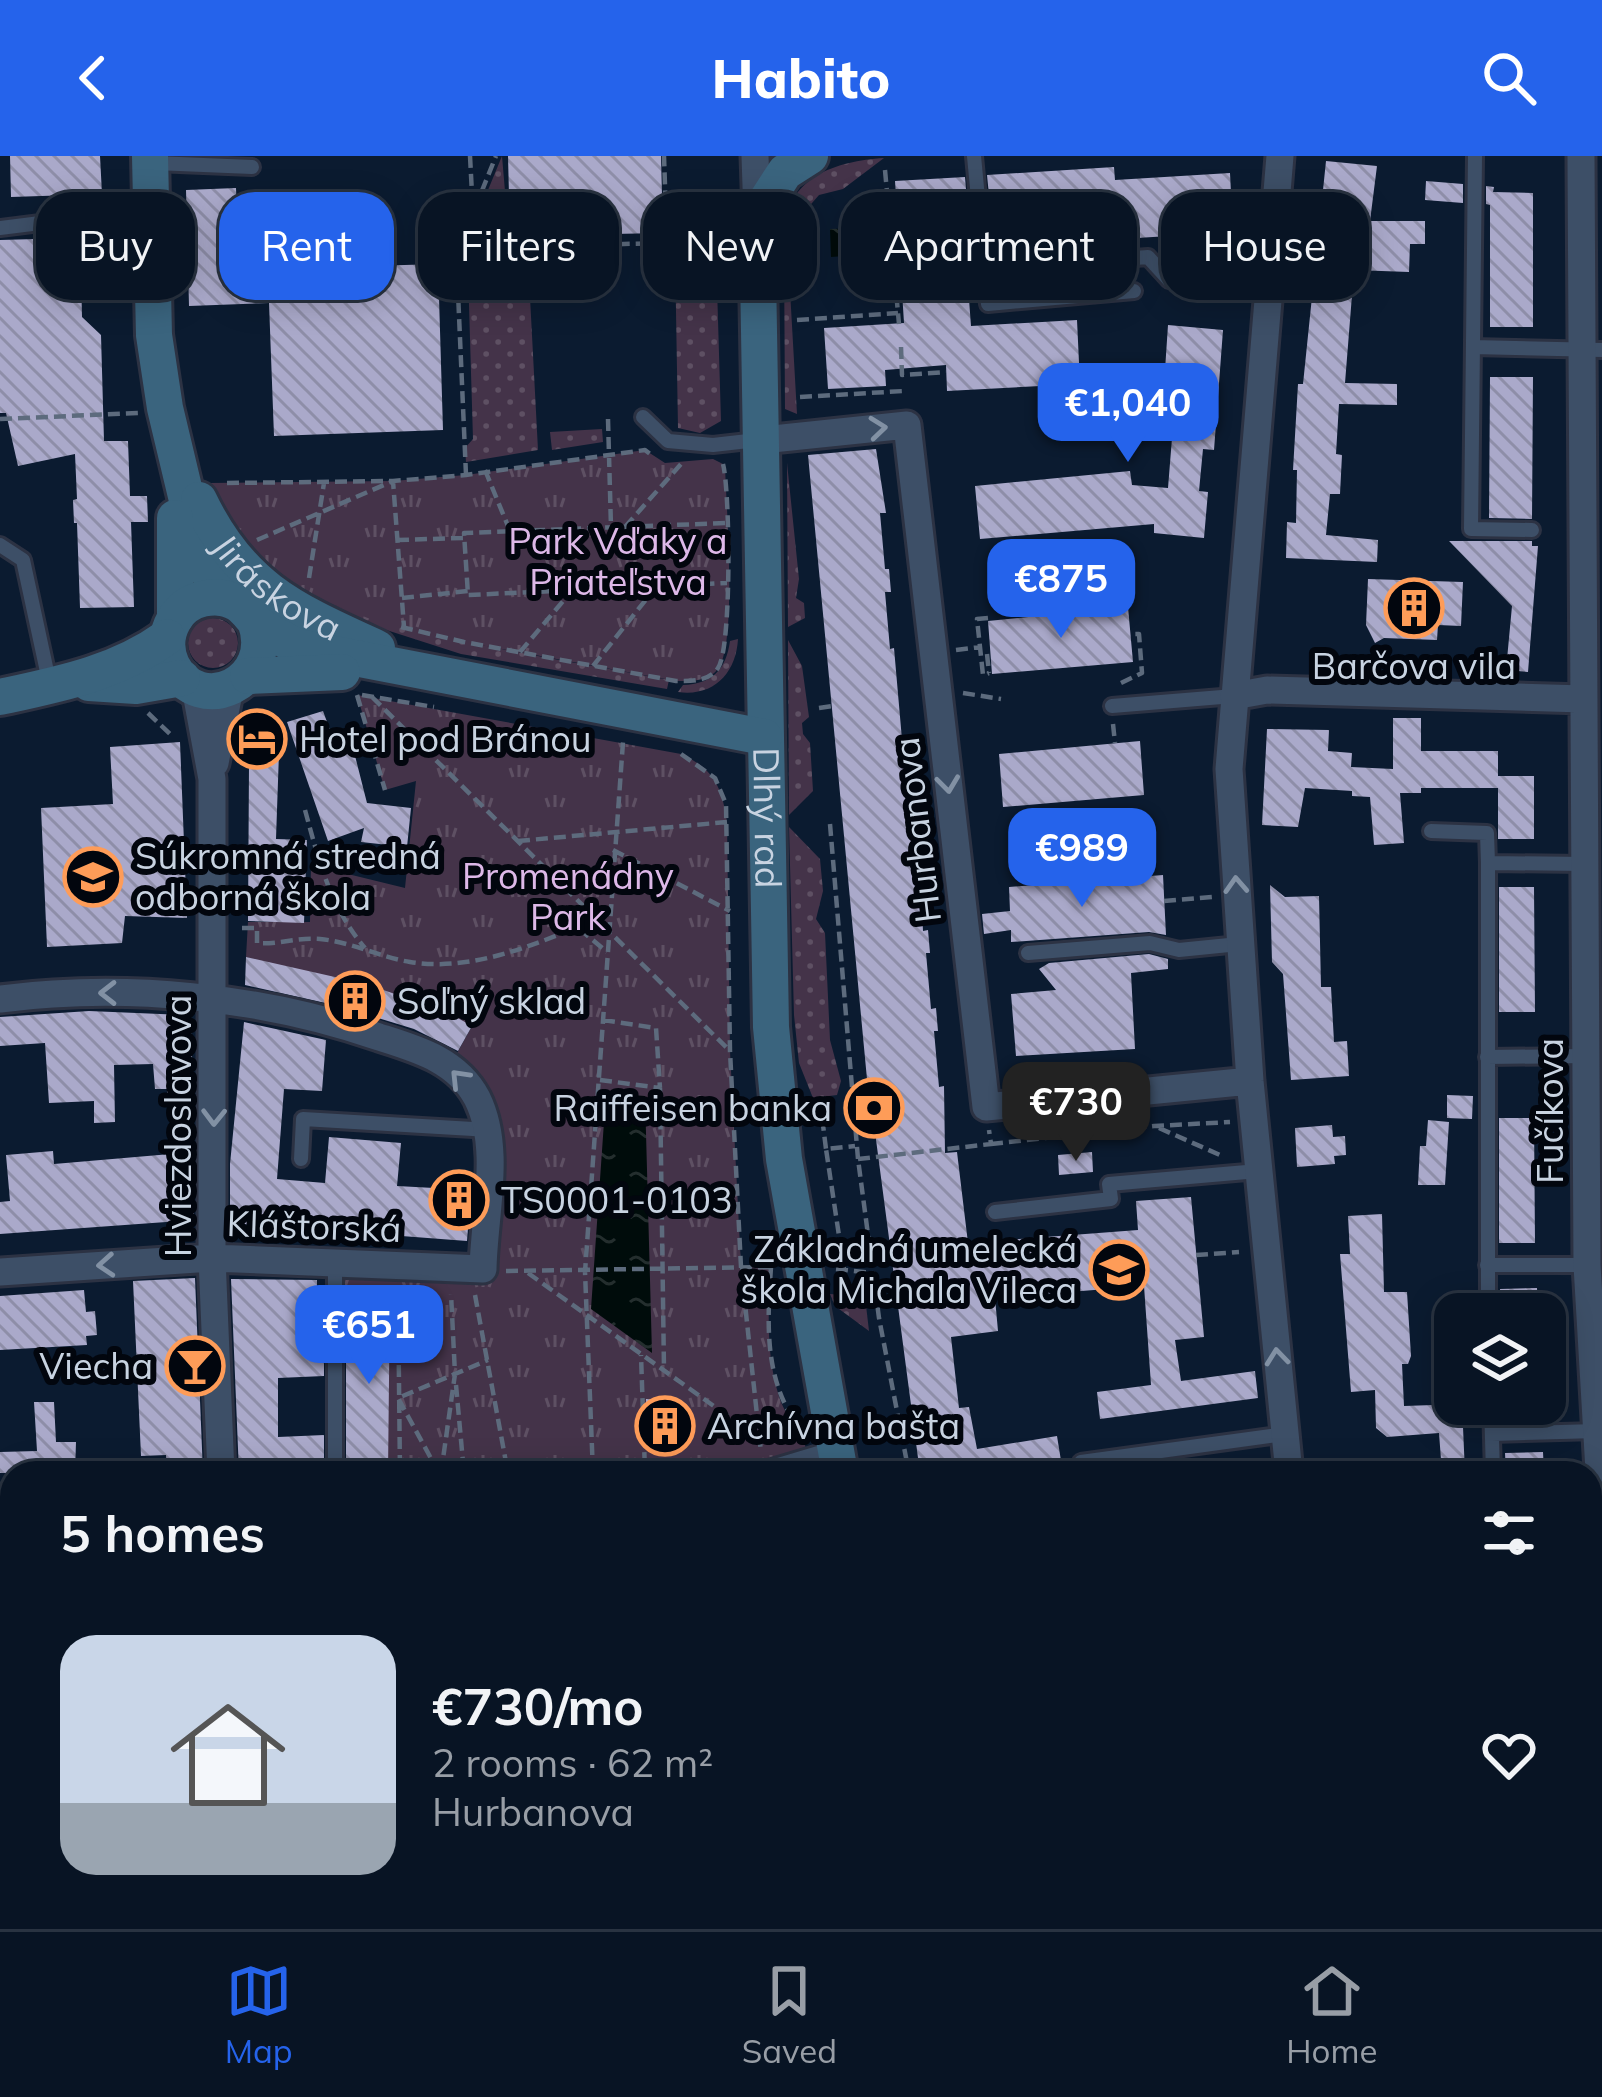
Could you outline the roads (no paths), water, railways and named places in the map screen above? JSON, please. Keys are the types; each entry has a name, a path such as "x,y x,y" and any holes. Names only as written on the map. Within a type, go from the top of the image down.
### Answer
{"street":[{"name":"Dlhý rad","path":"755,156 756,192"},
{"path":"772,192 785,172 810,156"},
{"path":"1277,192 1280,156"},
{"path":"150,159 154,335 174,448 201,559 222,598"},
{"name":"Fučíkova","path":"1588,165 1594,623 1584,699 1599,1461"},
{"name":"Dlhý rad","path":"759,300 767,936 775,1078 828,1458"},
{"path":"1268,300 1229,769 1253,1121 1288,1461"},
{"name":"Hurbanova","path":"762,440 907,425 986,1107 1250,1082"},
{"path":"171,627 196,601 222,598 241,606 255,621 260,650 214,682 168,652 174,448"},
{"name":"Jiráskova","path":"174,448 228,551 268,592 302,613 430,672"},
{"name":"Jiráskova","path":"255,621 298,647 764,737"},
{"name":"Jiráskova","path":"0,698 129,662 171,627"},
{"name":"Jiráskova","path":"62,684 136,686 430,672"},
{"name":"Hviezdoslavova","path":"214,682 212,1258 220,1461"},
{"path":"1234,696 1267,690 1584,699"},
{"path":"0,999 124,993 215,1000 337,1022 428,1053 470,1085 490,1130"},
{"name":"Kláštorská","path":"0,1272 212,1258 335,1262 477,1276 490,1130"}],"lane":[{"path":"974,156 977,192"},
{"path":"1475,156 1471,529 1532,530"},
{"path":"150,159 251,167"},
{"path":"0,228 36,224"},
{"path":"1137,258 1148,257 1161,271"},
{"path":"988,300 988,304 1033,300"},
{"path":"1473,347 1592,351"},
{"path":"643,417 668,441 713,445 762,440"},
{"path":"0,545 22,560 62,684"},
{"path":"1112,712 1234,696"},
{"path":"1431,831 1487,833 1488,1293"},
{"path":"1488,863 1591,881"},
{"path":"1028,953 1150,943 1179,950 1239,944"},
{"path":"1487,1057 1591,1065"},
{"path":"301,1160 303,1119 490,1130"},
{"path":"995,1212 1111,1199 1109,1184 1258,1171"},
{"path":"335,1262 335,1461"},
{"path":"1487,1264 1594,1266"},
{"path":"1492,1425 1493,1461"},
{"path":"1492,1434 1597,1431"},
{"path":"1088,1461 1285,1433"}],"water":[{"path":"830,229 841,229 841,256 831,257"},
{"path":"606,1093 645,1096 652,1353 591,1309"}],"place":[{"name":"Barčova vila","path":"1414,608"},
{"name":"Hotel pod Bránou","path":"257,739"},
{"name":"Súkromná stredná odborná škola","path":"93,877"},
{"name":"Soľný sklad","path":"355,1001"},
{"name":"Raiffeisen banka","path":"874,1108"},
{"name":"TS0001-0103","path":"459,1200"},
{"name":"Základná umelecká škola Michala Vileca","path":"1119,1270"},
{"name":"Viecha","path":"195,1366"},
{"name":"Archívna bašta","path":"665,1426"}],"park label":[{"name":"Park Vďaky a Priateľstva","path":"618,562"},
{"name":"Promenádny Park","path":"568,896"}]}
